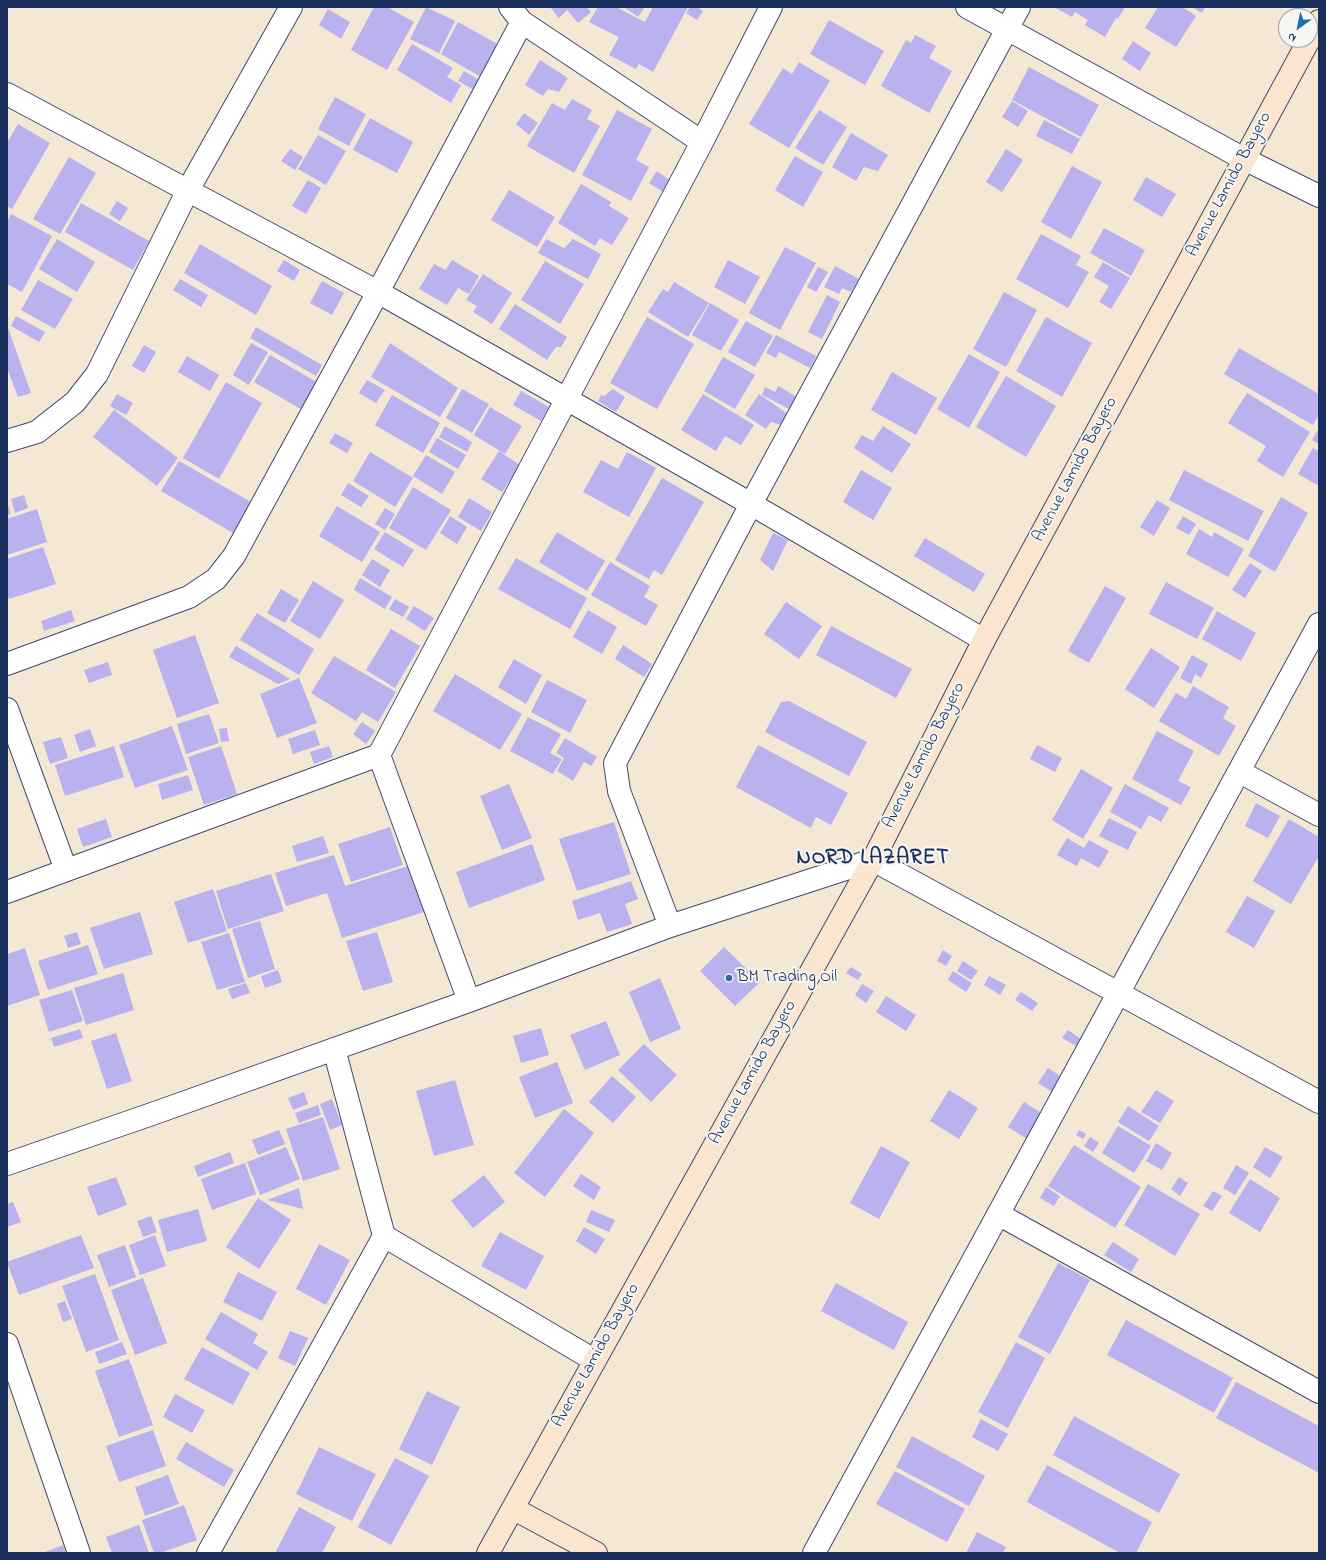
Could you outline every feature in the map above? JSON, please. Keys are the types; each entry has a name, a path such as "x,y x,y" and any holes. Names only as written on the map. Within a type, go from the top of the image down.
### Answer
{"street":[{"path":"7,441 37,432 75,402 97,374 188,190 291,7"},
{"path":"7,892 379,755 702,142 771,7"},
{"path":"967,7 1244,159 1319,196"},
{"path":"670,926 619,791 615,763 751,504 1019,7"},
{"path":"7,664 189,597 216,579 234,556 378,292 516,14 702,142"},
{"name":"Avenue Lamido Bayero","path":"488,1553 514,1509 594,1360 873,860 984,640 1304,48"},
{"path":"7,94 378,292 751,504 984,640"},
{"path":"814,1553 1118,993 1240,772 1319,624"},
{"path":"7,709 66,870"},
{"path":"379,755 470,1001"},
{"path":"1240,772 1319,815"},
{"path":"7,1164 470,1001 670,926 873,860 1319,1102"},
{"path":"208,1553 384,1236 334,1049"},
{"path":"998,1214 1319,1392"},
{"path":"384,1236 594,1360"},
{"path":"7,1344 79,1553"},
{"path":"514,1509 596,1553"}],"building":[{"path":"374,7 387,7 414,22 387,70 351,50"},
{"path":"426,7 455,21 439,53 410,39"},
{"path":"550,7 587,7 591,12 578,23 567,10 559,18"},
{"path":"598,7 616,7 645,22 653,7 688,7 653,72 639,64 636,69 609,55 619,37 589,22"},
{"path":"624,7 645,7 638,17"},
{"path":"690,7 697,7 703,11 697,20 686,13"},
{"path":"1054,7 1125,7 1118,19 1116,18 1105,37 1085,25 1088,20 1075,12 1072,17"},
{"path":"1158,7 1182,7 1196,16 1176,47 1145,28"},
{"path":"1192,7 1205,7 1202,13"},
{"path":"328,9 350,22 341,39 319,25"},
{"path":"829,20 884,51 865,85 810,54"},
{"path":"458,22 501,46 483,78 441,54"},
{"path":"915,35 936,46 929,58 952,71 929,113 881,86 906,40 911,43"},
{"path":"1133,41 1151,53 1140,71 1122,59"},
{"path":"412,44 453,68 447,77 461,85 451,103 397,70"},
{"path":"540,60 568,78 559,92 548,89 543,96 525,85"},
{"path":"799,62 830,81 789,148 749,124 783,68 792,74"},
{"path":"1029,67 1099,105 1081,137 1012,100"},
{"path":"464,71 481,81 476,91 458,81"},
{"path":"335,97 366,114 349,146 318,129"},
{"path":"572,99 592,110 587,119 600,126 574,173 527,146 552,103 565,110"},
{"path":"1012,101 1028,111 1018,127 1002,117"},
{"path":"617,110 652,129 636,160 649,167 631,201 582,175"},
{"path":"819,110 847,127 823,165 795,148"},
{"path":"524,113 538,123 529,135 516,124"},
{"path":"370,118 413,142 397,173 353,150"},
{"path":"1044,120 1080,139 1072,154 1036,136"},
{"path":"18,124 50,143 12,209 7,206 7,143"},
{"path":"851,133 888,155 878,171 864,167 856,181 832,167"},
{"path":"318,135 346,151 326,185 298,169"},
{"path":"290,149 303,157 295,170 281,161"},
{"path":"1006,149 1023,160 1002,192 986,182"},
{"path":"795,156 823,172 803,207 775,190"},
{"path":"69,157 96,173 60,234 33,219"},
{"path":"1072,166 1102,182 1071,239 1041,222"},
{"path":"657,171 671,181 666,194 649,183"},
{"path":"1146,177 1176,194 1162,217 1133,200"},
{"path":"308,180 321,188 306,214 292,206"},
{"path":"581,184 611,202 609,206 629,218 612,245 600,238 595,246 558,223"},
{"path":"509,190 555,217 537,247 491,220"},
{"path":"117,201 128,208 120,221 109,214"},
{"path":"81,203 149,241 133,270 65,232"},
{"path":"11,214 52,236 22,292 7,284 7,222"},
{"path":"1104,228 1145,250 1131,276 1090,253"},
{"path":"1041,234 1081,256 1076,265 1089,272 1068,308 1016,279"},
{"path":"57,239 95,262 77,292 39,269"},
{"path":"546,239 564,248 573,239 601,254 588,279 538,253"},
{"path":"200,244 272,286 256,315 184,273"},
{"path":"785,247 816,263 780,330 749,313"},
{"path":"284,260 300,270 294,281 277,271"},
{"path":"452,260 479,276 469,294 458,288 447,305 419,289 434,264 446,270"},
{"path":"728,260 760,277 745,304 714,287"},
{"path":"545,261 584,284 560,324 521,300"},
{"path":"1103,262 1130,278 1111,309 1099,302 1109,286 1094,277"},
{"path":"835,266 859,279 851,292 842,288 839,294 824,287"},
{"path":"818,267 828,272 816,292 807,287"},
{"path":"483,274 512,293 492,324 473,312 477,306 466,300"},
{"path":"180,279 208,295 201,307 173,290"},
{"path":"38,280 73,299 55,329 21,310"},
{"path":"322,281 344,293 332,315 310,303"},
{"path":"674,282 709,303 688,337 648,312 663,289 668,292"},
{"path":"1004,292 1037,310 1006,367 973,349"},
{"path":"827,295 840,302 822,339 808,332"},
{"path":"710,303 739,320 721,351 692,335"},
{"path":"515,304 567,337 561,347 556,347 547,360 499,329"},
{"path":"16,316 45,332 39,342 11,326"},
{"path":"647,317 694,344 657,409 610,383"},
{"path":"1046,317 1092,343 1062,397 1016,371"},
{"path":"746,321 773,336 755,367 728,352"},
{"path":"7,325 31,393 18,397 7,368"},
{"path":"256,327 322,365 316,376 250,338"},
{"path":"776,335 816,356 810,368 779,352 776,358 766,353"},
{"path":"251,343 268,352 249,385 233,375"},
{"path":"390,343 458,388 440,417 371,377"},
{"path":"144,345 156,352 144,373 132,366"},
{"path":"1239,348 1319,394 1319,414 1313,425 1224,374"},
{"path":"969,354 1000,372 969,428 937,409"},
{"path":"270,355 320,384 304,411 254,382"},
{"path":"187,356 219,375 210,391 178,372"},
{"path":"723,357 755,375 735,409 704,391"},
{"path":"892,372 937,398 916,435 871,410"},
{"path":"1006,376 1056,406 1026,457 976,427"},
{"path":"367,380 385,390 376,403 359,393"},
{"path":"226,382 262,403 219,479 183,458"},
{"path":"778,386 797,397 791,410 762,395 765,387 775,392"},
{"path":"462,389 489,404 472,433 446,418"},
{"path":"613,389 625,397 616,412 598,401 601,395 604,396"},
{"path":"521,391 549,407 541,421 513,405"},
{"path":"1247,393 1310,432 1283,477 1257,461 1266,446 1228,423"},
{"path":"117,394 133,403 126,415 110,406"},
{"path":"703,394 754,425 741,445 725,436 716,451 681,430"},
{"path":"759,394 788,414 781,425 771,422 766,429 745,415"},
{"path":"392,395 440,423 423,453 375,425"},
{"path":"490,407 522,426 505,454 474,435"},
{"path":"114,410 178,458 157,486 93,437"},
{"path":"445,426 472,442 467,452 439,437"},
{"path":"883,426 911,444 892,473 854,448 862,435 873,441"},
{"path":"1319,428 1319,444 1312,440"},
{"path":"335,433 353,443 347,453 329,443"},
{"path":"437,438 466,455 458,469 429,452"},
{"path":"1313,448 1319,451 1319,486 1298,474"},
{"path":"499,451 520,465 502,492 481,479"},
{"path":"370,452 413,478 395,507 353,481"},
{"path":"627,452 656,468 629,517 583,492 601,460 618,469"},
{"path":"426,455 455,472 442,494 413,476"},
{"path":"179,461 251,502 233,533 161,491"},
{"path":"861,470 892,488 873,520 843,502"},
{"path":"1184,470 1264,511 1248,541 1169,500"},
{"path":"662,478 704,502 662,575 654,570 649,579 615,560"},
{"path":"348,483 369,496 361,507 341,495"},
{"path":"413,487 451,510 426,550 389,528"},
{"path":"24,495 28,508 15,513 11,499"},
{"path":"1281,497 1308,513 1275,572 1248,556"},
{"path":"469,498 492,512 481,531 458,517"},
{"path":"1157,500 1170,508 1154,536 1140,527"},
{"path":"7,503 11,514 7,515"},
{"path":"337,506 380,532 362,562 319,536"},
{"path":"385,508 395,514 385,530 375,524"},
{"path":"37,509 47,542 7,555 7,519"},
{"path":"450,516 467,527 457,544 440,533"},
{"path":"1183,516 1196,524 1189,535 1176,528"},
{"path":"1199,529 1212,537 1214,532 1244,549 1228,577 1186,554"},
{"path":"385,532 414,550 403,567 374,549"},
{"path":"557,532 605,561 587,591 539,562"},
{"path":"773,533 788,540 773,571 760,560"},
{"path":"925,538 985,574 974,592 914,556"},
{"path":"43,547 56,584 9,599 7,594 7,559"},
{"path":"516,558 587,598 570,629 498,589"},
{"path":"372,559 390,570 380,587 362,575"},
{"path":"610,562 650,586 644,597 658,605 646,626 591,595"},
{"path":"1250,563 1262,571 1245,598 1232,590"},
{"path":"360,578 392,597 385,609 354,590"},
{"path":"313,581 344,600 320,639 290,621"},
{"path":"1166,582 1214,608 1197,639 1149,614"},
{"path":"1105,586 1126,598 1089,663 1068,651"},
{"path":"281,589 299,600 285,623 267,613"},
{"path":"395,599 409,607 403,617 389,609"},
{"path":"786,602 822,626 799,659 764,634"},
{"path":"414,606 434,618 425,631 406,619"},
{"path":"71,610 75,621 44,631 41,621"},
{"path":"588,610 617,627 602,654 573,637"},
{"path":"1217,611 1256,633 1241,661 1202,639"},
{"path":"257,613 314,649 299,675 240,640"},
{"path":"831,626 912,669 896,698 816,655"},
{"path":"391,629 420,646 395,688 366,670"},
{"path":"195,635 219,703 177,718 153,650"},
{"path":"623,645 652,664 644,677 615,659"},
{"path":"236,646 290,679 278,684 229,657"},
{"path":"1151,648 1180,667 1154,708 1125,689"},
{"path":"1192,655 1208,664 1201,678 1195,674 1191,684 1180,678"},
{"path":"334,656 396,692 378,722 362,712 356,721 311,693"},
{"path":"514,659 542,675 526,704 498,687"},
{"path":"108,662 112,675 89,683 84,670"},
{"path":"455,674 522,714 500,750 433,711"},
{"path":"299,678 317,723 277,738 260,694"},
{"path":"547,680 587,700 570,733 531,712"},
{"path":"1193,686 1229,707 1223,718 1236,726 1219,756 1159,721 1176,693 1186,699"},
{"path":"789,701 867,742 849,776 765,732 781,702"},
{"path":"209,714 219,743 186,754 177,724"},
{"path":"528,717 561,734 550,753 562,759 553,774 510,751"},
{"path":"362,722 375,731 366,744 353,734"},
{"path":"172,726 188,770 135,788 119,745"},
{"path":"227,728 229,741 221,742 219,729"},
{"path":"90,729 96,746 80,752 74,735"},
{"path":"315,730 320,745 293,754 288,739"},
{"path":"1157,731 1194,751 1178,781 1191,787 1181,805 1132,779"},
{"path":"61,737 68,758 50,764 43,742"},
{"path":"565,738 597,757 591,766 584,762 573,781 557,771 564,758 556,753"},
{"path":"758,745 848,793 831,825 816,817 811,828 736,787"},
{"path":"1037,745 1062,758 1055,772 1030,759"},
{"path":"114,746 124,777 65,796 55,765"},
{"path":"221,746 237,794 204,805 188,757"},
{"path":"329,746 333,757 314,764 310,752"},
{"path":"1081,769 1113,788 1083,839 1052,820"},
{"path":"188,775 193,790 162,800 158,784"},
{"path":"509,784 532,838 502,850 480,796"},
{"path":"1125,784 1169,808 1161,822 1149,815 1141,829 1110,812"},
{"path":"1256,803 1280,816 1268,838 1245,826"},
{"path":"1109,818 1137,832 1128,850 1099,836"},
{"path":"106,819 112,837 83,847 77,829"},
{"path":"1289,819 1319,837 1319,856 1291,904 1253,881"},
{"path":"614,822 631,874 577,891 559,839"},
{"path":"390,827 403,865 351,882 338,844"},
{"path":"323,836 329,853 297,862 292,846"},
{"path":"1067,838 1084,848 1089,840 1109,851 1099,868 1081,858 1077,866 1057,855"},
{"path":"532,844 545,880 469,908 456,872"},
{"path":"334,855 345,886 408,866 424,912 342,938 327,893 286,906 275,873"},
{"path":"271,874 284,911 228,929 216,891"},
{"path":"631,881 638,899 625,904 632,924 607,932 600,913 578,920 572,901"},
{"path":"213,889 227,931 188,943 174,902"},
{"path":"1247,896 1275,911 1254,948 1226,932"},
{"path":"140,912 153,954 104,969 90,928"},
{"path":"260,921 275,969 248,978 232,929"},
{"path":"77,932 81,944 68,948 64,936"},
{"path":"377,932 393,982 363,991 346,941"},
{"path":"229,933 245,982 217,990 201,942"},
{"path":"88,945 98,974 48,990 38,961"},
{"path":"724,947 760,982 735,1006 700,971"},
{"path":"25,948 40,995 7,1006 7,954"},
{"path":"943,950 952,956 946,966 937,961"},
{"path":"963,961 978,971 971,980 957,971"},
{"path":"851,967 862,974 858,980 846,973"},
{"path":"278,970 282,982 265,988 261,976"},
{"path":"953,971 972,983 966,992 948,980"},
{"path":"123,973 134,1010 86,1025 74,988"},
{"path":"989,976 1006,985 1000,995 984,985"},
{"path":"660,978 681,1029 650,1042 629,992"},
{"path":"246,983 250,993 232,999 228,989"},
{"path":"862,984 874,991 866,1003 855,995"},
{"path":"72,990 83,1021 49,1032 39,1000"},
{"path":"1021,992 1038,1003 1032,1011 1015,1000"},
{"path":"886,996 916,1015 906,1031 876,1012"},
{"path":"606,1021 620,1055 585,1070 570,1035"},
{"path":"541,1028 549,1055 521,1063 513,1036"},
{"path":"80,1029 83,1038 54,1047 51,1038"},
{"path":"1068,1030 1081,1039 1076,1046 1062,1038"},
{"path":"116,1033 132,1081 107,1089 91,1041"},
{"path":"644,1044 677,1075 651,1102 618,1070"},
{"path":"557,1062 573,1103 535,1118 519,1077"},
{"path":"1048,1068 1071,1083 1062,1098 1038,1083"},
{"path":"612,1076 636,1097 613,1123 589,1102"},
{"path":"455,1080 474,1145 434,1156 416,1091"},
{"path":"949,1090 978,1108 959,1139 930,1121"},
{"path":"1156,1090 1174,1101 1160,1123 1141,1112"},
{"path":"304,1092 308,1104 293,1110 288,1098"},
{"path":"332,1099 342,1125 330,1130 320,1104"},
{"path":"1024,1102 1043,1114 1027,1139 1008,1127"},
{"path":"318,1105 321,1115 299,1123 295,1113"},
{"path":"1128,1106 1159,1126 1149,1141 1118,1122"},
{"path":"564,1109 594,1133 545,1197 514,1173"},
{"path":"323,1117 340,1169 303,1181 286,1129"},
{"path":"1118,1126 1151,1146 1134,1173 1102,1153"},
{"path":"279,1130 285,1144 258,1155 252,1140"},
{"path":"1079,1130 1086,1134 1083,1139 1076,1135"},
{"path":"1090,1137 1099,1143 1093,1152 1084,1146"},
{"path":"1156,1143 1172,1153 1162,1170 1146,1161"},
{"path":"1074,1145 1141,1187 1115,1228 1048,1186"},
{"path":"881,1146 910,1162 879,1219 850,1203"},
{"path":"286,1147 300,1179 260,1195 247,1162"},
{"path":"1265,1147 1283,1157 1270,1178 1253,1167"},
{"path":"230,1152 234,1163 198,1177 194,1166"},
{"path":"245,1163 256,1194 212,1210 201,1179"},
{"path":"1236,1165 1249,1173 1235,1195 1223,1188"},
{"path":"581,1174 601,1187 594,1200 573,1186"},
{"path":"484,1175 505,1202 473,1228 451,1201"},
{"path":"116,1177 127,1205 98,1216 87,1187"},
{"path":"1179,1177 1188,1183 1180,1196 1171,1189"},
{"path":"1250,1179 1280,1198 1260,1232 1229,1213"},
{"path":"1148,1184 1200,1214 1175,1256 1124,1225"},
{"path":"1046,1187 1060,1196 1054,1206 1040,1198"},
{"path":"299,1188 303,1209 267,1200"},
{"path":"1213,1191 1222,1196 1212,1211 1203,1206"},
{"path":"258,1198 291,1220 259,1269 226,1247"},
{"path":"13,1202 21,1222 7,1227 7,1204"},
{"path":"198,1209 207,1241 167,1252 158,1220"},
{"path":"591,1210 615,1220 609,1232 586,1222"},
{"path":"151,1216 157,1232 143,1237 137,1221"},
{"path":"584,1227 605,1239 596,1254 576,1241"},
{"path":"500,1232 544,1256 526,1290 481,1266"},
{"path":"81,1235 94,1268 19,1295 7,1262"},
{"path":"155,1235 166,1266 140,1275 129,1245"},
{"path":"1113,1242 1139,1259 1131,1272 1104,1255"},
{"path":"319,1244 350,1260 326,1305 296,1289"},
{"path":"125,1245 136,1277 109,1287 97,1255"},
{"path":"1058,1263 1090,1280 1050,1354 1018,1337"},
{"path":"238,1272 277,1292 262,1321 223,1302"},
{"path":"95,1274 119,1340 86,1352 62,1286"},
{"path":"143,1278 167,1343 135,1355 111,1290"},
{"path":"836,1283 908,1322 894,1350 821,1311"},
{"path":"65,1301 72,1319 63,1322 57,1304"},
{"path":"221,1312 258,1334 253,1343 268,1352 257,1370 205,1339"},
{"path":"1126,1320 1233,1378 1214,1413 1107,1355"},
{"path":"290,1331 308,1338 295,1366 278,1358"},
{"path":"122,1342 127,1354 99,1364 95,1352"},
{"path":"1016,1342 1045,1358 1008,1428 978,1412"},
{"path":"202,1347 250,1373 233,1405 184,1379"},
{"path":"129,1359 153,1425 119,1437 95,1371"},
{"path":"1236,1382 1319,1426 1319,1473 1216,1418"},
{"path":"427,1391 460,1407 432,1465 399,1449"},
{"path":"175,1394 205,1410 192,1433 163,1417"},
{"path":"1074,1416 1180,1474 1159,1513 1053,1455"},
{"path":"981,1419 1008,1434 998,1451 972,1437"},
{"path":"153,1430 166,1466 119,1482 106,1446"},
{"path":"912,1436 985,1476 969,1506 896,1467"},
{"path":"186,1442 234,1470 224,1487 176,1459"},
{"path":"319,1447 376,1474 352,1521 296,1494"},
{"path":"395,1458 429,1476 391,1545 358,1527"},
{"path":"1047,1465 1152,1522 1136,1553 1120,1553 1027,1502"},
{"path":"895,1471 965,1509 947,1542 876,1504"},
{"path":"168,1475 179,1504 145,1516 135,1487"},
{"path":"184,1505 197,1540 160,1553 154,1553 142,1520"},
{"path":"299,1507 336,1527 322,1553 275,1553"},
{"path":"139,1525 149,1553 112,1553 106,1537"},
{"path":"977,1532 1006,1547 1003,1553 966,1553"},
{"path":"63,1545 66,1553 42,1553"}],"place":[{"name":"BM Trading Oil","path":"729,978"}],"district":[{"name":"NORD LAZARET","path":"873,860"}]}
